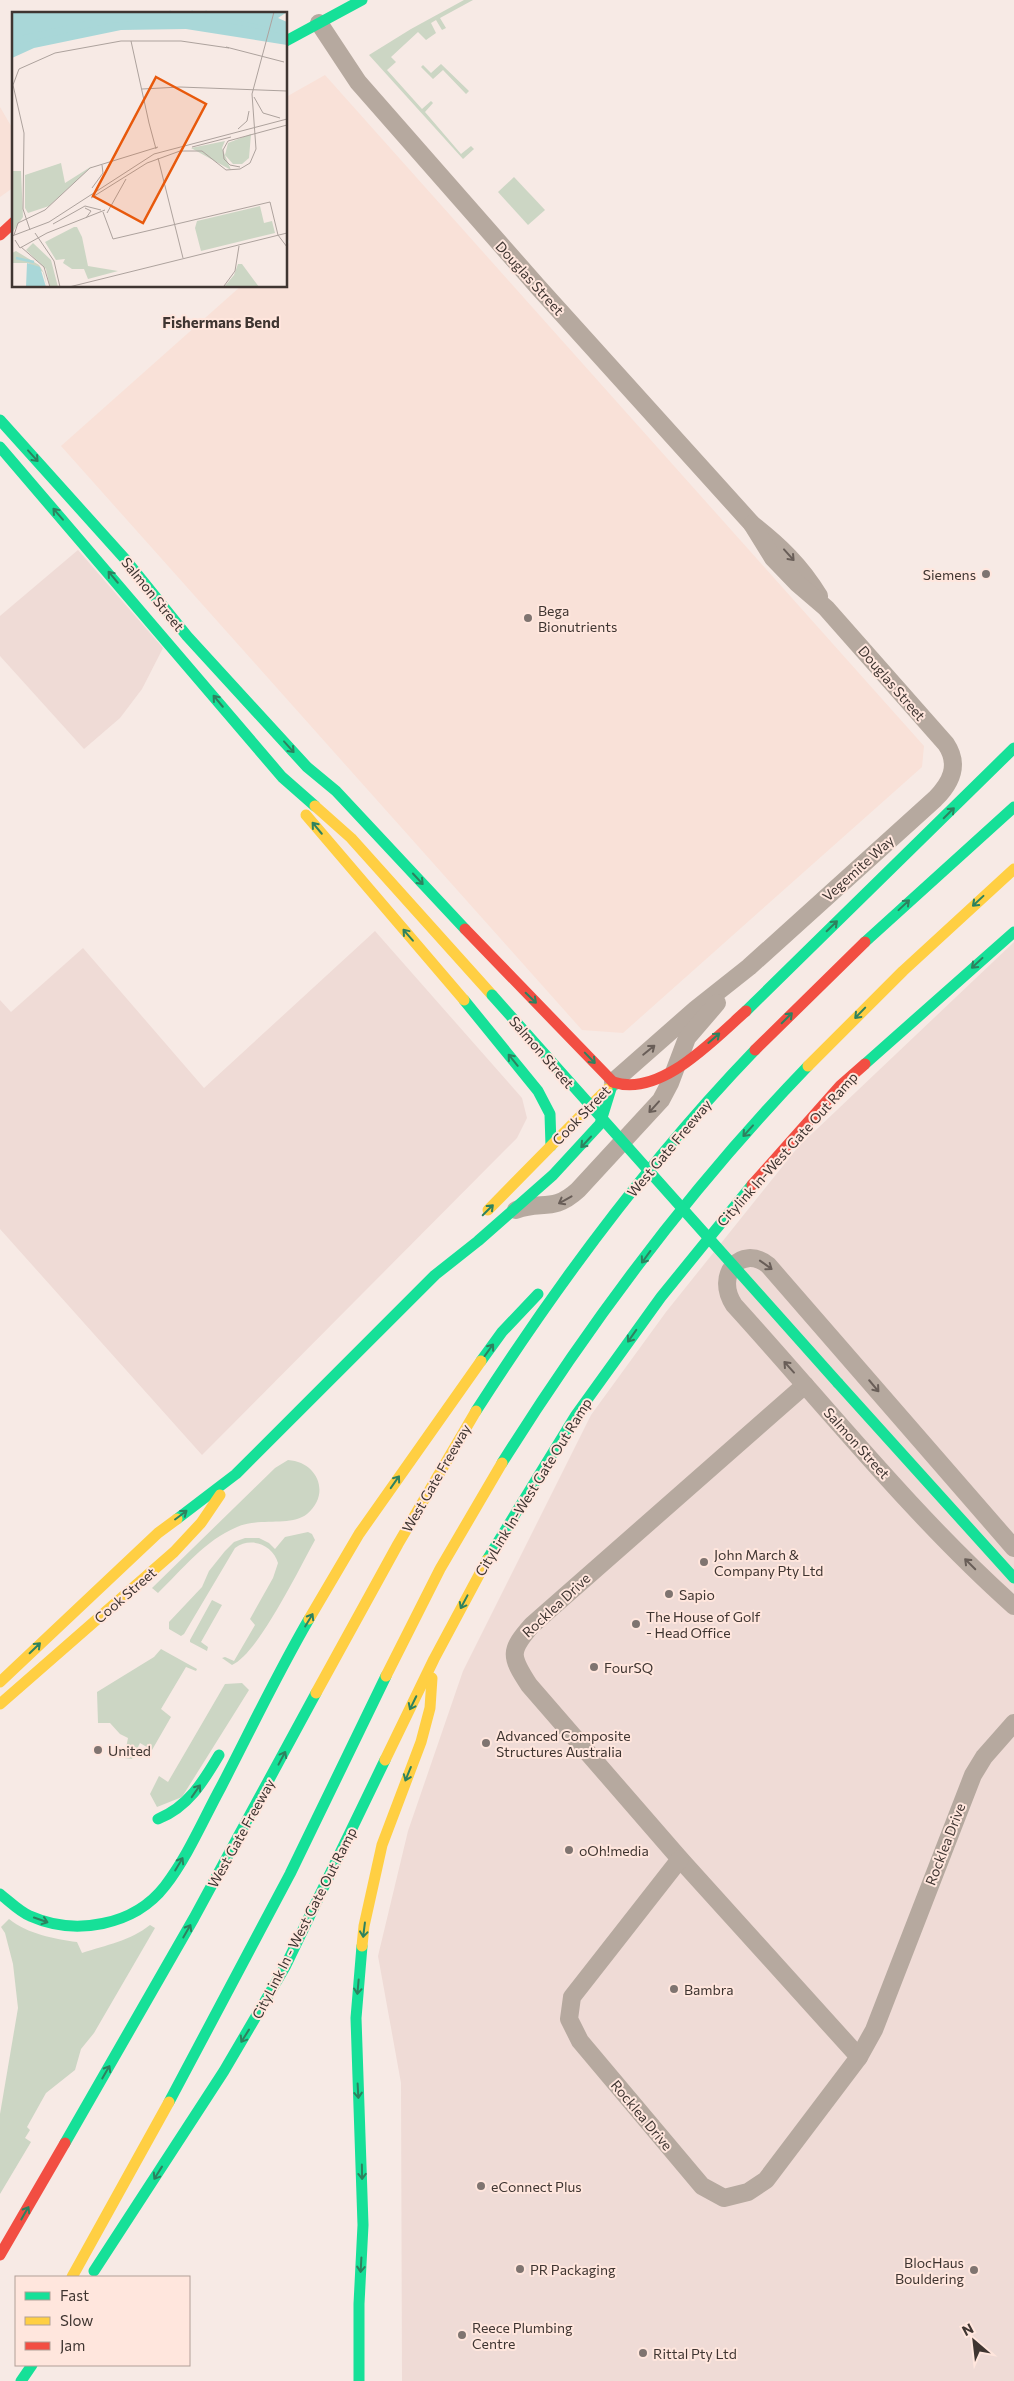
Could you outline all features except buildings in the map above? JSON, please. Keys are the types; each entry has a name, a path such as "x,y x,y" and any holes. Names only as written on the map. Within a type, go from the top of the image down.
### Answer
{"main road":[{"path":"288,40 362,0"},
{"path":"0,222 12,214"},
{"path":"0,235 12,224"},
{"name":"Salmon Street","path":"0,420 125,559 187,636 307,767 336,791 493,960 613,1082"},
{"name":"Salmon Street","path":"0,447 282,777 351,838 626,1148 1014,1578"},
{"path":"73,532 89,518"},
{"path":"613,1082 625,1086 635,1086 649,1082 689,1060 746,1011 1014,748"},
{"path":"1001,778 1014,764"},
{"name":"Salmon Street","path":"307,767 351,838"},
{"name":"Salmon Street","path":"282,777 296,803 527,1077 549,1110 551,1146"},
{"name":"West Gate Freeway","path":"0,2255 227,1861 442,1464 554,1294 617,1211 728,1078 815,990 878,930 1014,807"},
{"path":"73,2276 186,2071 314,1826 376,1694 440,1570 482,1495 534,1413 651,1249 727,1155 791,1084 869,1004 1014,868"},
{"name":"Citylink In-West Gate Out Ramp","path":"661,1297 732,1208 840,1086 1014,932"},
{"path":"840,1086 922,1001 993,935"},
{"path":"728,1078 780,1010"},
{"path":"527,1077 556,1065 564,1055 567,1034"},
{"name":"Cook Street","path":"476,1221 613,1082"},
{"name":"Cook Street","path":"0,1704 236,1474 435,1274 553,1175 589,1138 605,1112 613,1082"},
{"path":"0,1894 30,1916 53,1924 79,1927 121,1918 152,1898 164,1887 182,1859 267,1700 284,1662 359,1534 502,1332 617,1211"},
{"name":"Cook Street","path":"435,1274 464,1236"},
{"name":"CityLink In-West Gate Out Ramp","path":"434,1659 496,1544 542,1468 576,1415 661,1297"},
{"name":"Cook Street","path":"0,1682 165,1543 201,1523 236,1474"},
{"path":"359,2381 359,2304 363,2225 356,2018 364,1926 382,1845 422,1742 430,1708 434,1659"},
{"name":"CityLink In - West Gate Out Ramp","path":"91,2276 224,2071 285,1967 434,1659"},
{"path":"250,1705 284,1662"},
{"path":"158,1819 174,1812 189,1800 226,1743"},
{"path":"348,2368 359,2304"},
{"path":"15,2381 23,2366"},
{"path":"21,2381 31,2366"}],"street":[{"name":"Douglas Street","path":"319,23 358,82 538,287 752,524 783,549 807,575 826,608 941,739 949,749 953,761"},
{"name":"Vegemite Way","path":"613,1082 696,1009 749,967 942,792 951,779 953,761"},
{"name":"Vegemite Way","path":"624,1141 661,1100 691,1032 749,967"},
{"name":"Cook Street","path":"510,1213 522,1207 552,1206 567,1200 624,1141"},
{"name":"Salmon Street","path":"1014,1548 768,1265 757,1259 739,1262 733,1266 727,1277 726,1292 729,1298 805,1385 948,1541 1014,1606"},
{"name":"Rocklea Drive","path":"805,1385 532,1625 516,1642 514,1656 519,1670 529,1685 680,1859 859,2057"},
{"name":"Rocklea Drive","path":"680,1859 572,1997 569,2019 580,2041 702,2186 724,2198 748,2192 766,2180 859,2057 874,2030 966,1790 984,1757 1014,1723"}],"shaded area":[{"path":"325,75 924,746 922,767 623,1033 582,1030 61,446 239,288 288,288 288,244 290,242 288,239 288,96"},
{"path":"0,107 12,128 12,188 0,197"},
{"path":"78,550 163,648 142,689 120,718 84,749 0,656 0,616"},
{"path":"375,931 522,1098 527,1118 517,1138 202,1455 0,1229 0,1000 11,1012 83,948 204,1088"},
{"path":"1014,942 1014,2381 402,2381 401,2083 378,1956 408,1831 463,1671 591,1415 666,1312 798,1147"}],"green space":[{"path":"464,0 473,0 440,18 446,28 442,30 436,20 431,23 436,33 426,40 418,32 391,57 396,62 387,70 422,109 431,101 433,103 425,112 461,154 471,146 474,149 463,159 369,55"},
{"path":"441,64 469,91 466,94 443,70 433,79 421,67 423,65 431,73"},
{"path":"514,177 545,210 528,225 498,192"},
{"path":"288,1460 307,1466 318,1480 318,1497 314,1506 307,1514 292,1520 245,1524 237,1527 204,1548 158,1593 152,1588 275,1468"},
{"path":"308,1532 312,1534 315,1540 289,1589 254,1645 242,1658 232,1665 222,1658 225,1657 234,1661 255,1625 250,1619 273,1578 278,1563 271,1551 261,1544 241,1544 235,1548 184,1634 181,1636 169,1629 169,1622 202,1587 209,1571 234,1542 245,1538 259,1538 269,1543 275,1549 285,1537"},
{"path":"212,1600 222,1605 201,1642 208,1647 207,1651 190,1642 190,1640"},
{"path":"161,1649 197,1669 196,1671 186,1667 161,1709 171,1717 152,1750 140,1743 132,1759 124,1758 128,1738 120,1734 110,1723 98,1723 97,1692 154,1657"},
{"path":"242,1683 249,1690 182,1797 157,1807 150,1794 159,1776 168,1782 225,1684"},
{"path":"9,1919 24,1929 50,1937 77,1942 82,1953 126,1939 150,1925 155,1928 94,2033 81,2049 75,2070 46,2093 27,2127 30,2130 25,2138 31,2142 0,2194 0,2114 18,2008 13,1964 5,1933 1,1927"}],"traffic: fast":[{"path":"288,40 362,0"},
{"path":"0,420 125,559 187,636 307,767 336,791 465,929"},
{"path":"0,447 282,777 315,806"},
{"path":"746,1011 1014,748"},
{"path":"865,942 1014,807"},
{"path":"865,1064 1014,932"},
{"path":"492,995 838,1383"},
{"path":"464,1000 538,1091 550,1114 551,1146"},
{"path":"476,1411 539,1316 606,1224 678,1135 755,1050"},
{"path":"502,1463 571,1358 645,1256 724,1159 808,1066"},
{"path":"177,1519 236,1474 435,1275 478,1241 553,1175 600,1124 613,1082"},
{"path":"487,1560 576,1415 661,1297 752,1185"},
{"path":"481,1361 502,1332 538,1294"},
{"path":"838,1383 1014,1578"},
{"path":"0,1894 26,1914 47,1922 84,1926 121,1918 152,1900 165,1886 188,1850 309,1619"},
{"path":"169,2102 290,1874 386,1676"},
{"path":"65,2143 194,1918 316,1693"},
{"path":"158,1819 178,1808 194,1793 219,1755"},
{"path":"94,2271 224,2071 285,1967 385,1760"},
{"path":"359,2381 359,2304 363,2225 356,2018 362,1946"},
{"path":"21,2381 31,2366"}],"traffic: slow":[{"path":"315,806 351,838 492,995"},
{"path":"306,815 464,1000"},
{"path":"808,1066 903,971 1014,869"},
{"path":"488,1210 607,1089"},
{"path":"309,1619 359,1534 481,1361"},
{"path":"316,1693 398,1544 476,1411"},
{"path":"386,1676 440,1569 502,1463"},
{"path":"0,1704 174,1552 201,1523 220,1495"},
{"path":"0,1682 158,1533 177,1519"},
{"path":"385,1760 434,1659 487,1560"},
{"path":"362,1946 364,1926 382,1845 421,1742 430,1708 432,1678"},
{"path":"73,2276 169,2102"}],"traffic: jam":[{"path":"0,235 12,224"},
{"path":"465,929 613,1082"},
{"path":"755,1050 865,942"},
{"path":"613,1082 631,1085 649,1082 667,1074 702,1050 746,1011"},
{"path":"752,1185 840,1086 865,1064"},
{"path":"0,2255 65,2143"}],"place":[{"name":"Siemens","path":"986,574"},
{"name":"Bega Bionutrients","path":"528,618"},
{"name":"John March & Company Pty Ltd","path":"704,1562"},
{"name":"Sapio","path":"669,1594"},
{"name":"The House of Golf - Head Office","path":"636,1624"},
{"name":"FourSQ","path":"594,1667"},
{"name":"Advanced Composite Structures Australia","path":"486,1743"},
{"name":"United","path":"98,1750"},
{"name":"oOh!media","path":"569,1850"},
{"name":"Bambra","path":"674,1989"},
{"name":"eConnect Plus","path":"481,2186"},
{"name":"PR Packaging","path":"520,2269"},
{"name":"BlocHaus Bouldering","path":"974,2270"},
{"name":"Reece Plumbing Centre","path":"462,2335"},
{"name":"Rittal Pty Ltd","path":"643,2353"}],"district":[{"name":"Fishermans Bend","path":"221,322"}]}
